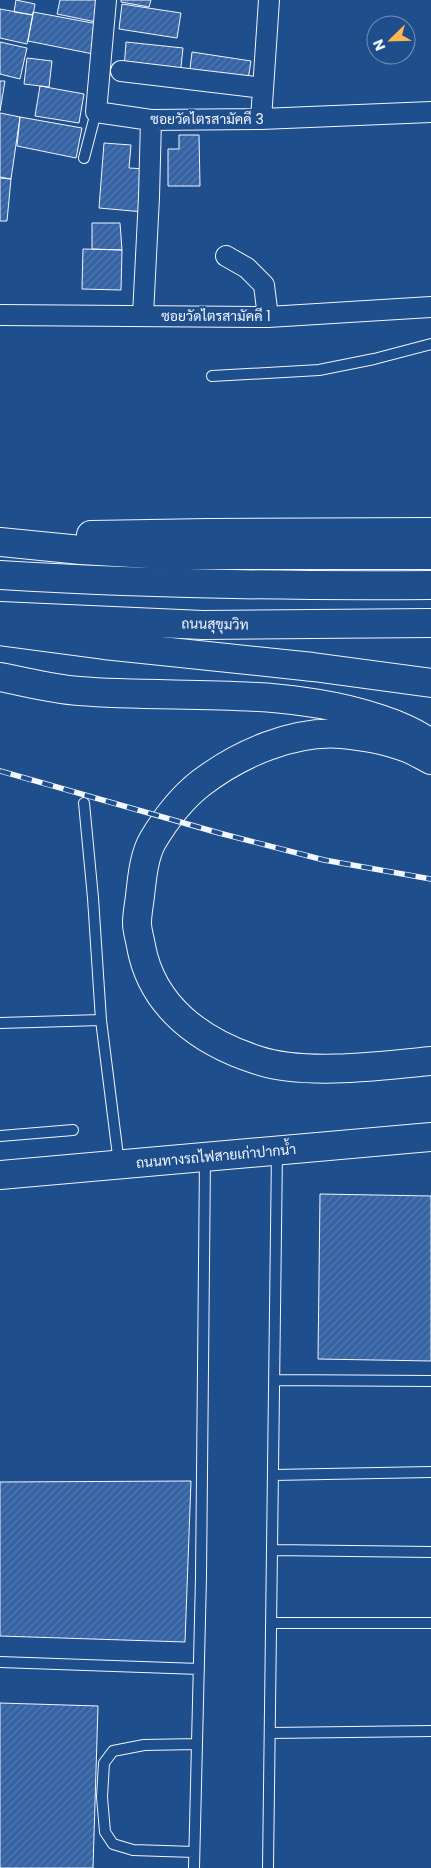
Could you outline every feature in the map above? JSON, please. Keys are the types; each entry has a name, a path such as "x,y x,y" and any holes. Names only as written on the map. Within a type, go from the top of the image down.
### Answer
{"main road":[{"path":"364,533 431,516"},
{"path":"0,541 145,534 431,532"},
{"path":"0,541 81,550 157,554 215,556 431,556"},
{"path":"0,575 326,586 431,585"},
{"name":"ถนนสุขุมวิท","path":"0,616 203,625 431,623"},
{"path":"0,631 124,647 322,668 431,683"},
{"path":"0,677 77,691 274,698 319,704 360,712 396,724 423,737 431,744"},
{"path":"431,760 406,748 368,738 340,734 304,736 264,748 233,762 200,784 177,808 152,841 143,869 137,925 144,961 158,991 174,1013 199,1034 229,1048 258,1061 297,1068 364,1067 431,1061"},
{"name":"ถนนทางรถไฟสายเก่าปากน้ำ","path":"0,1175 431,1137"}],"street":[{"path":"96,112 106,0"},
{"path":"261,119 268,0"},
{"path":"121,71 263,88"},
{"name":"ซอยวัดไตรสามัคคี 3","path":"96,112 151,120 261,119 431,112"},
{"path":"143,315 151,120"},
{"path":"226,256 247,268 264,285 268,317"},
{"name":"ซอยวัดไตรสามัคคี 1","path":"0,315 268,317 431,307"}],"lane":[{"path":"84,158 96,112"},
{"path":"212,376 319,370 374,359 431,344"},
{"path":"84,803 102,1020 120,1165"},
{"path":"0,1023 102,1020"},
{"path":"0,1136 73,1130"},
{"path":"268,1868 277,1150"},
{"path":"194,1868 199,1669 205,1157"},
{"path":"274,1380 431,1381"},
{"path":"273,1475 431,1472"},
{"path":"272,1550 431,1552"},
{"path":"272,1623 431,1623"},
{"path":"0,1662 199,1669"},
{"path":"270,1733 431,1731"},
{"path":"194,1852 133,1850 113,1844 105,1832 102,1797 104,1763 113,1751 144,1744 197,1744"}],"building":[{"path":"16,0 35,4 33,15 14,12"},
{"path":"60,0 100,0 96,22 57,14"},
{"path":"121,0 151,0 149,7 121,2"},
{"path":"122,4 181,13 177,38 119,29"},
{"path":"0,9 33,15 27,44 0,38"},
{"path":"33,12 98,24 93,54 28,41"},
{"path":"0,42 27,48 20,79 0,74"},
{"path":"126,42 183,48 180,76 124,69"},
{"path":"192,52 251,61 247,86 189,77"},
{"path":"27,58 52,61 49,87 24,84"},
{"path":"0,81 5,81 0,111"},
{"path":"40,86 84,94 79,123 35,116"},
{"path":"0,113 20,117 11,179 0,177"},
{"path":"20,117 82,128 76,158 17,146"},
{"path":"179,135 199,135 200,186 168,186 168,149 179,149"},
{"path":"104,143 131,145 129,168 147,169 144,212 99,208"},
{"path":"0,178 11,179 7,221 0,221"},
{"path":"92,223 120,223 122,250 92,249"},
{"path":"83,249 122,250 121,290 82,289"},
{"path":"320,1194 431,1196 431,1361 318,1359"},
{"path":"191,1481 185,1642 0,1636 0,1482"},
{"path":"0,1703 98,1706 93,1868 0,1868"}],"railway":[{"path":"0,771 219,833 324,860 431,879"}]}
